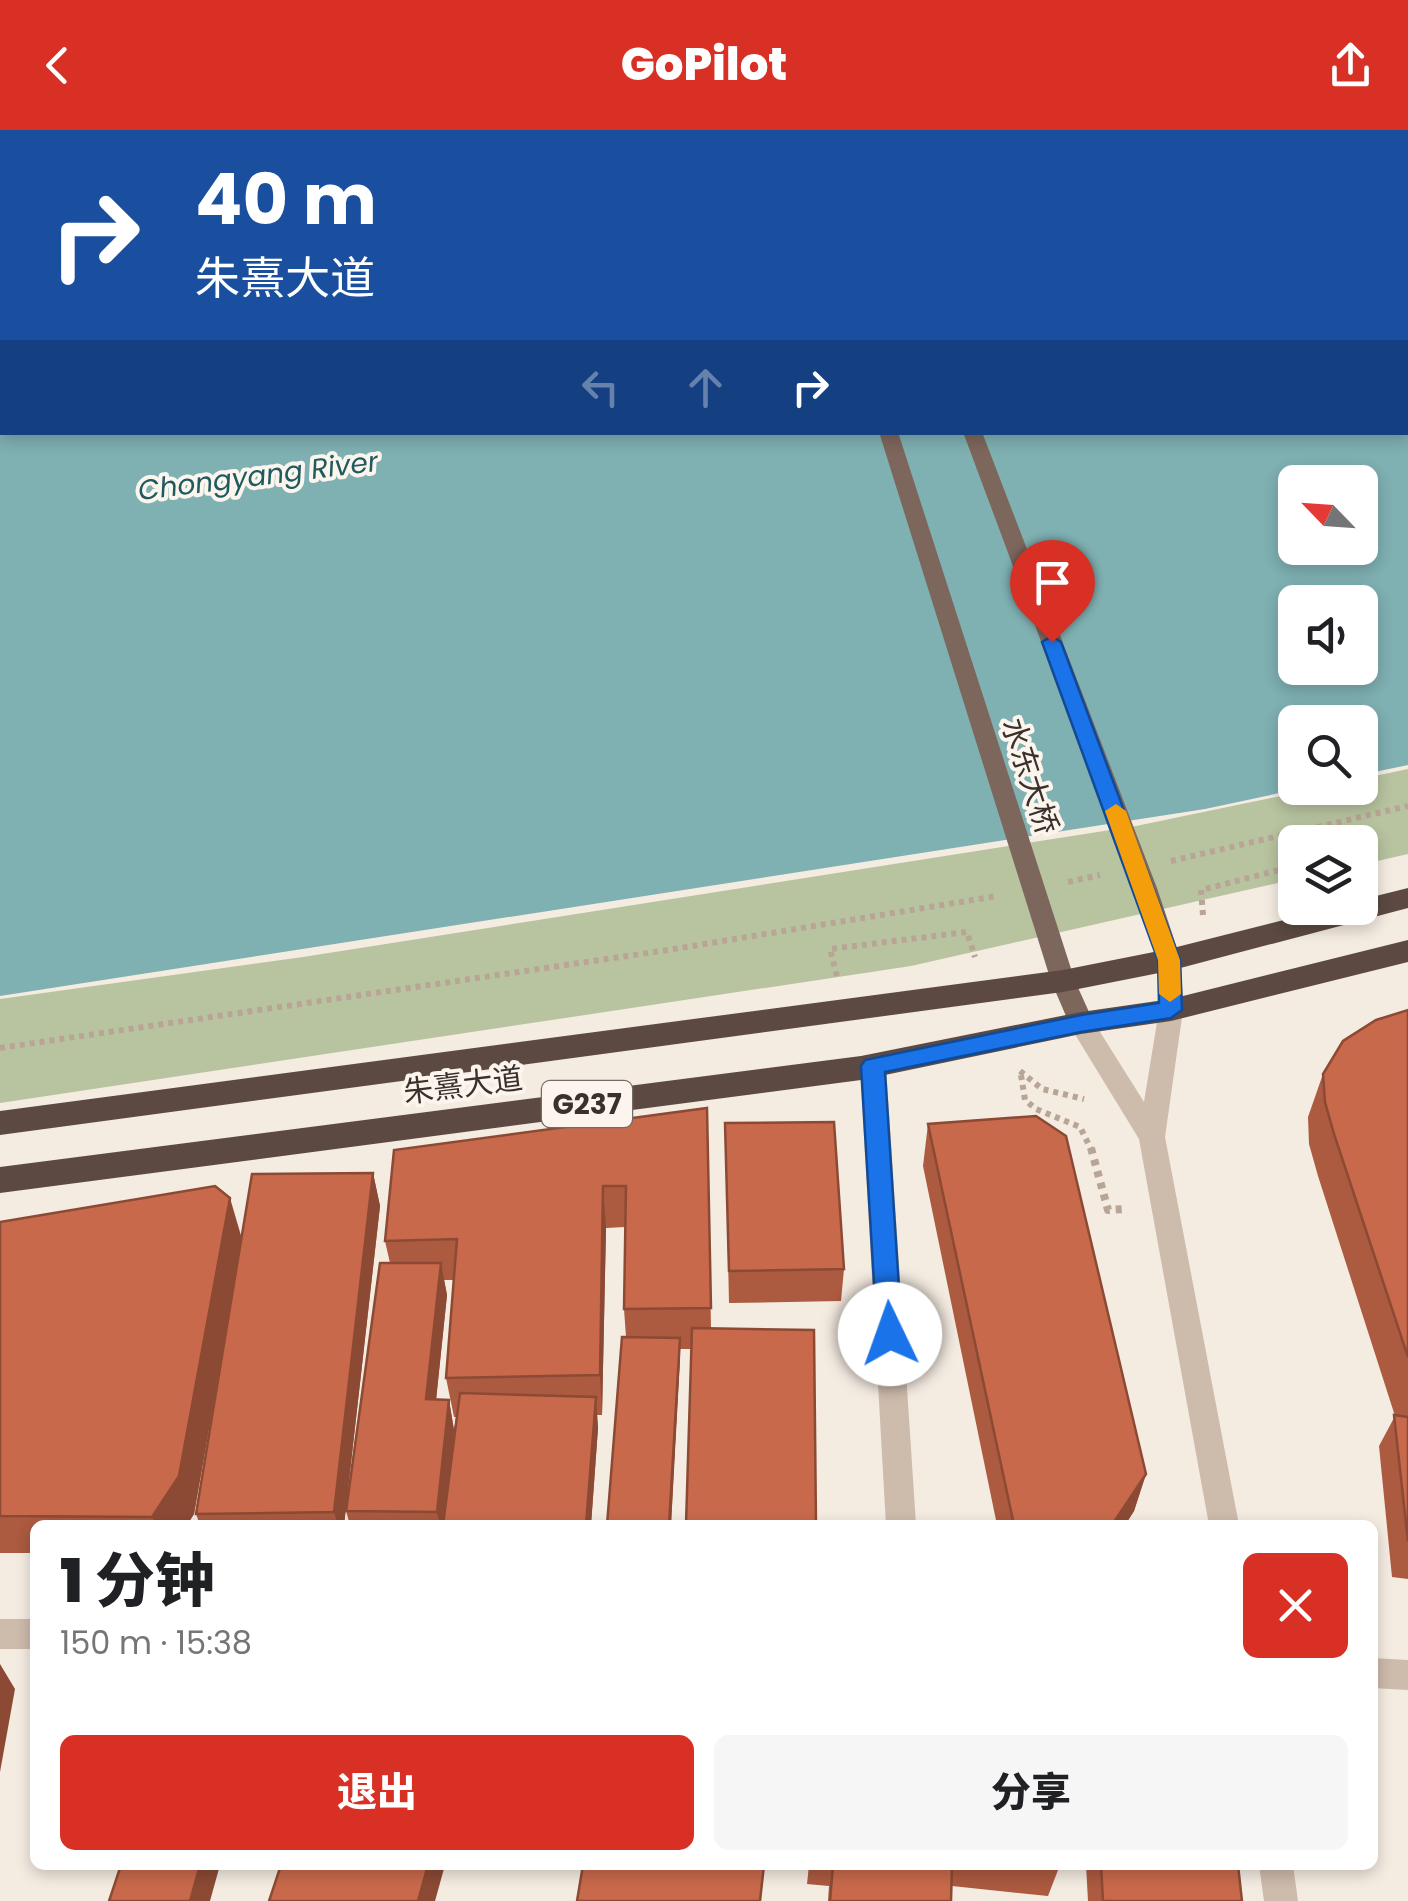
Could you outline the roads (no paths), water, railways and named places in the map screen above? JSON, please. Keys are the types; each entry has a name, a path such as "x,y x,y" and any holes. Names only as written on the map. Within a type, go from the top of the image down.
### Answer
{"highway":[{"name":"G237","path":"1169,960 1408,898"},
{"name":"G237","path":"1171,1010 1408,951"},
{"name":"朱熹大道","path":"0,1123 1063,980 1169,960"},
{"name":"朱熹大道","path":"0,1180 873,1066 1171,1010"}],"main road":[{"name":"水东大桥","path":"889,435 1046,897 1063,980 1081,1024"},
{"path":"973,435 1145,888 1169,960 1171,1010"}],"street":[{"path":"1171,1010 1152,1137 1223,1520"},
{"path":"1081,1024 1152,1137"},
{"path":"873,1066 901,1520"},
{"path":"0,1634 30,1634"},
{"path":"1378,1674 1408,1676"},
{"path":"1277,1870 1281,1901"}],"water":[{"name":"Chongyang River","path":"0,435 1408,435 1408,765 1378,771 1378,705 1278,705 1278,793 1205,809 0,996"}]}
